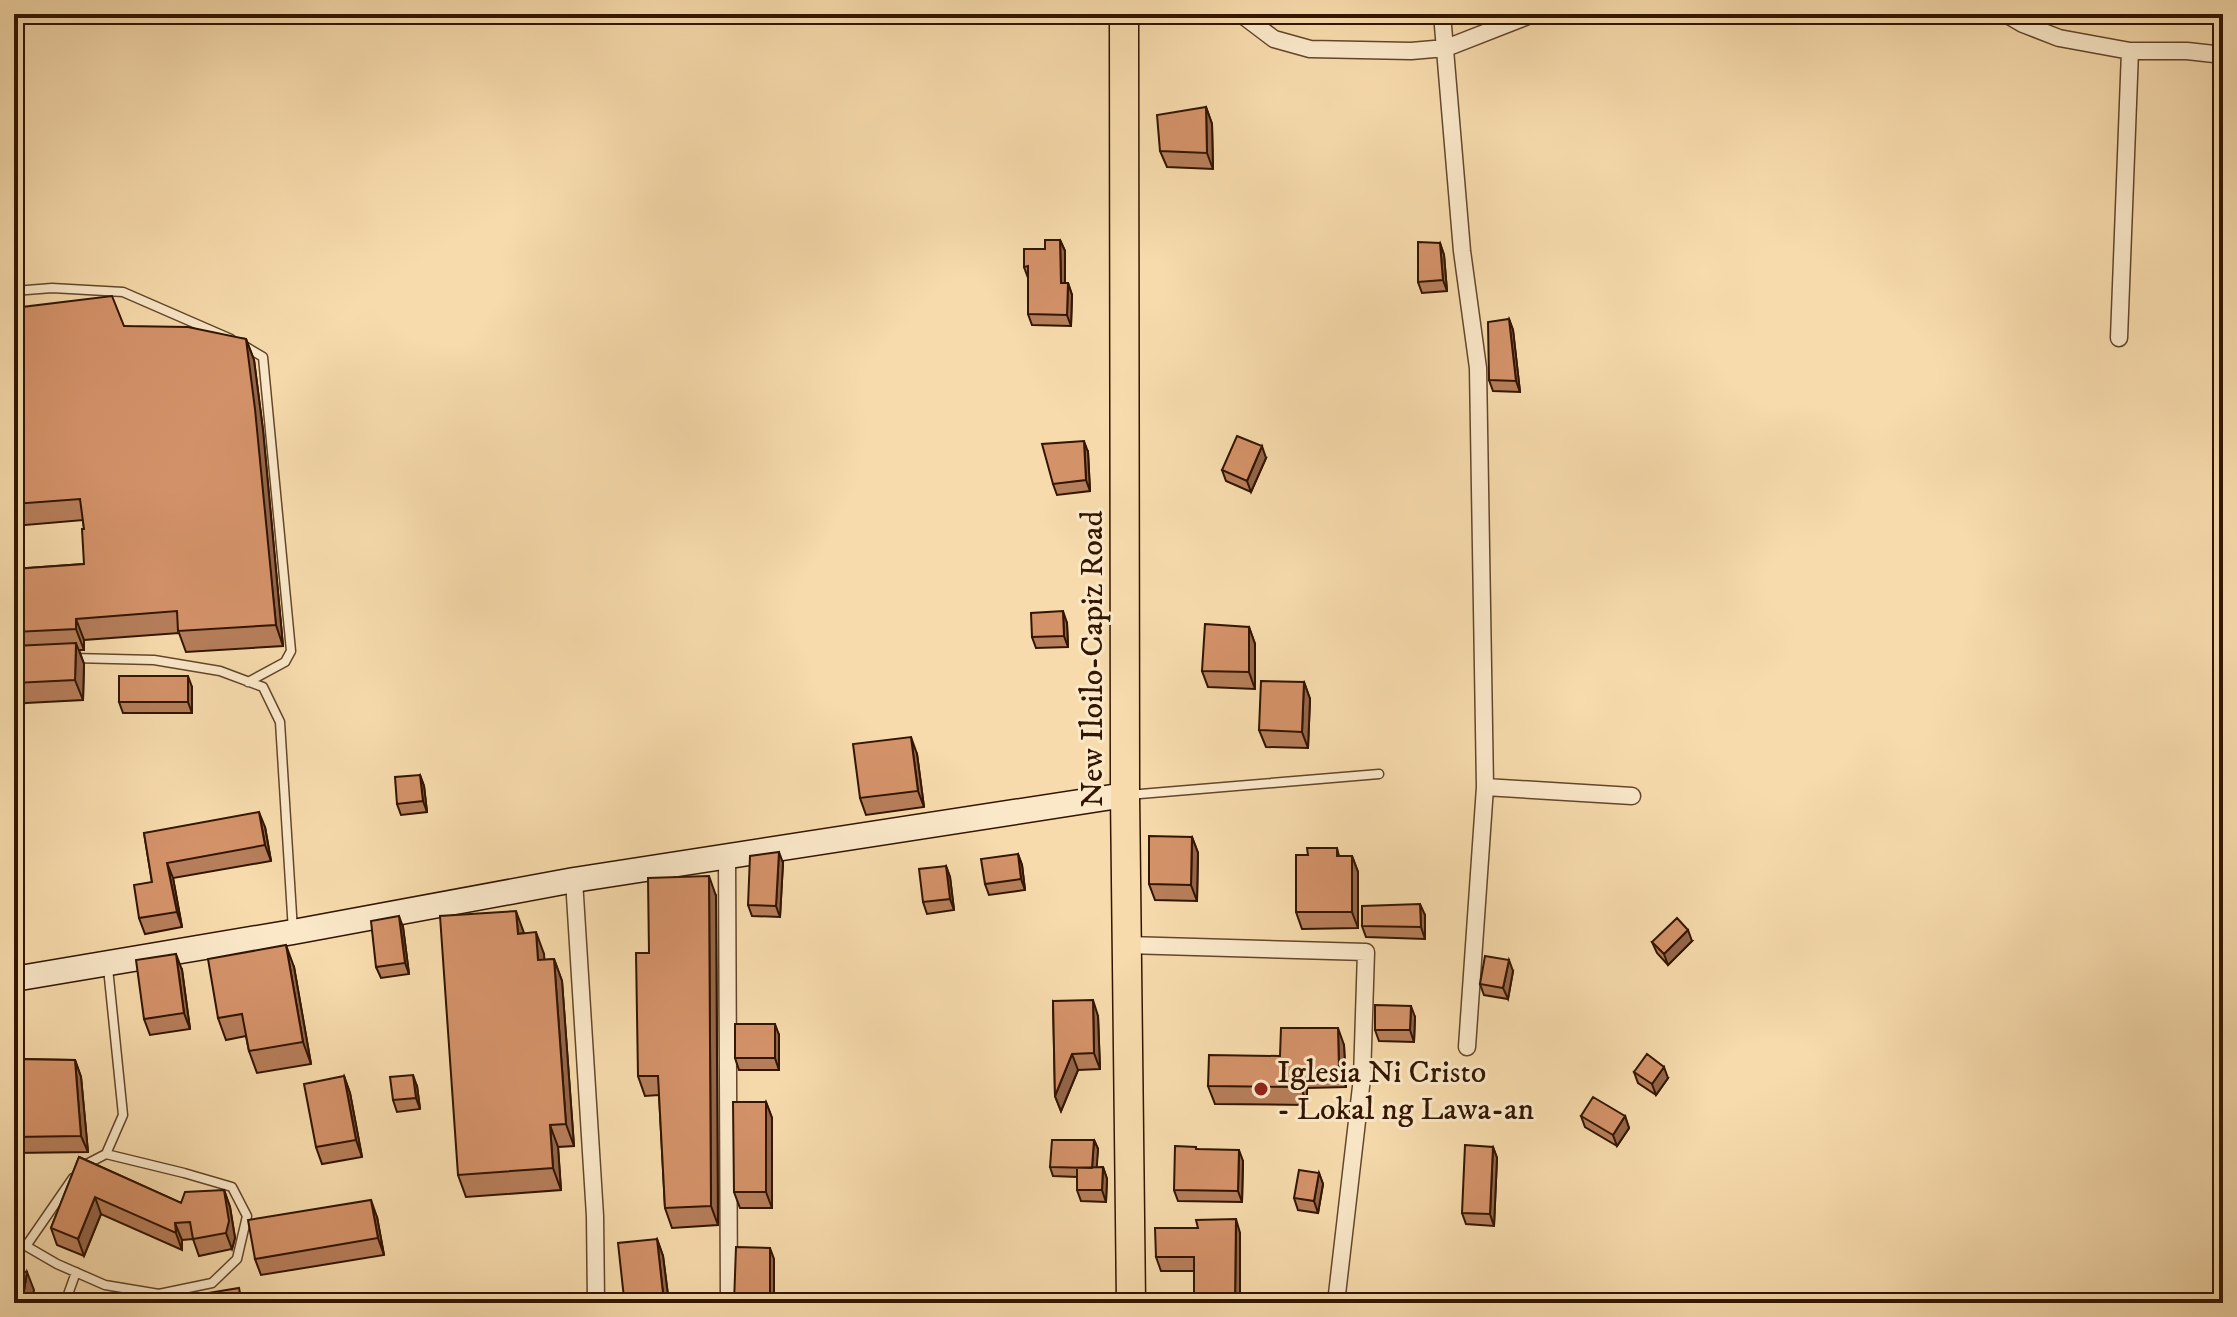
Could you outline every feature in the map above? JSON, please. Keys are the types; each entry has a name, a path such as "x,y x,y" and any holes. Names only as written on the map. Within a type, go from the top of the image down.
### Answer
{"highway":[{"name":"New Iloilo-Capiz Road","path":"1124,14 1125,795 1131,1303"}],"main road":[{"path":"14,979 574,880 1125,795"}],"street":[{"path":"1241,14 1274,39 1310,49 1411,51 1446,48 1533,14"},
{"path":"1442,14 1462,251 1478,368 1485,787 1467,1047"},
{"path":"2006,14 2059,38 2130,51 2187,51 2223,55"},
{"path":"2119,338 2130,51"},
{"path":"1485,787 1632,796"},
{"path":"727,856 729,1303"},
{"path":"574,880 595,1216 596,1303"},
{"path":"1127,945 1366,952 1362,1078 1336,1303"},
{"path":"2218,1303 2223,1290"}],"lane":[{"path":"14,291 52,288 123,292 224,335 263,357 291,651 285,662 248,682"},
{"path":"66,658 154,660 220,671 263,687 280,722 293,932"},
{"path":"1125,795 1379,774"},
{"path":"26,1246 80,1168 106,1154 123,1115 107,964"},
{"path":"14,1246 26,1246 105,1285 159,1294 212,1283 237,1259 247,1216 232,1187 106,1154"},
{"path":"65,1303 76,1272"}],"building":[{"path":"1206,107 1207,153 1160,151 1157,115"},
{"path":"1045,240 1060,240 1061,283 1068,283 1067,315 1028,314 1028,266 1024,267 1024,249 1045,249"},
{"path":"1418,242 1440,243 1443,280 1418,282"},
{"path":"112,296 124,326 188,327 246,339 276,625 178,631 177,611 76,619 76,629 14,632 14,569 84,564 84,529 80,499 14,504 14,308"},
{"path":"1509,319 1516,381 1489,380 1488,322"},
{"path":"1237,436 1262,446 1247,481 1222,470"},
{"path":"1084,441 1086,480 1053,484 1042,444"},
{"path":"1063,611 1064,636 1032,637 1031,613"},
{"path":"1205,624 1249,627 1249,672 1202,671"},
{"path":"76,643 75,680 14,683 14,646"},
{"path":"119,676 188,676 188,702 119,702"},
{"path":"1261,681 1304,682 1302,732 1259,730"},
{"path":"911,737 918,791 860,798 853,744"},
{"path":"420,775 423,801 397,804 395,777"},
{"path":"259,812 265,845 167,863 177,912 139,918 134,885 152,882 144,833"},
{"path":"1149,836 1192,837 1191,885 1149,884"},
{"path":"1307,848 1337,848 1337,856 1352,856 1352,912 1296,912 1296,855 1308,855"},
{"path":"779,852 776,906 748,905 750,856"},
{"path":"1018,854 1021,879 985,884 981,859"},
{"path":"946,866 950,899 923,902 919,869"},
{"path":"709,876 711,1206 665,1208 658,1076 638,1076 636,953 649,953 648,878"},
{"path":"1420,904 1421,927 1362,926 1362,906"},
{"path":"516,911 518,934 536,932 538,960 554,959 566,1124 550,1125 553,1168 458,1175 440,916"},
{"path":"399,916 405,963 376,967 371,921"},
{"path":"1677,918 1688,930 1664,954 1652,942"},
{"path":"286,945 303,1042 249,1051 242,1014 218,1018 208,959"},
{"path":"176,954 184,1013 144,1019 136,960"},
{"path":"1485,956 1509,960 1503,988 1480,984"},
{"path":"1093,1000 1094,1053 1072,1054 1055,1096 1053,1001"},
{"path":"1375,1005 1411,1006 1410,1030 1375,1030"},
{"path":"735,1024 775,1024 775,1058 735,1058"},
{"path":"1281,1028 1338,1028 1339,1069 1301,1070 1301,1087 1208,1086 1209,1055 1280,1056"},
{"path":"1647,1054 1664,1067 1652,1084 1634,1072"},
{"path":"14,1059 75,1060 81,1136 14,1137"},
{"path":"413,1075 416,1098 393,1100 390,1077"},
{"path":"344,1076 356,1140 316,1147 304,1084"},
{"path":"1593,1097 1625,1116 1613,1135 1581,1116"},
{"path":"733,1102 766,1102 766,1192 734,1192"},
{"path":"1052,1140 1094,1140 1092,1168 1050,1167"},
{"path":"1465,1145 1493,1147 1490,1214 1462,1213"},
{"path":"1175,1146 1239,1150 1238,1191 1174,1190"},
{"path":"79,1157 181,1203 185,1192 224,1190 229,1221 226,1233 193,1239 190,1222 175,1223 176,1233 95,1197 78,1239 51,1228"},
{"path":"1103,1167 1102,1190 1077,1190 1077,1168"},
{"path":"1299,1170 1319,1173 1314,1201 1294,1198"},
{"path":"371,1200 378,1238 255,1259 248,1220"},
{"path":"1236,1219 1235,1303 1194,1303 1194,1257 1156,1257 1155,1228 1198,1228 1196,1220"},
{"path":"657,1239 663,1293 624,1298 618,1243"},
{"path":"736,1247 770,1248 770,1303 734,1303"},
{"path":"14,1271 27,1272 22,1303 14,1303"},
{"path":"239,1288 242,1303 203,1303 202,1294"},
{"path":"176,1300 176,1303 67,1303 67,1302"}],"place":[{"name":"Iglesia Ni Cristo - Lokal ng Lawa-an","path":"1261,1089"}]}
